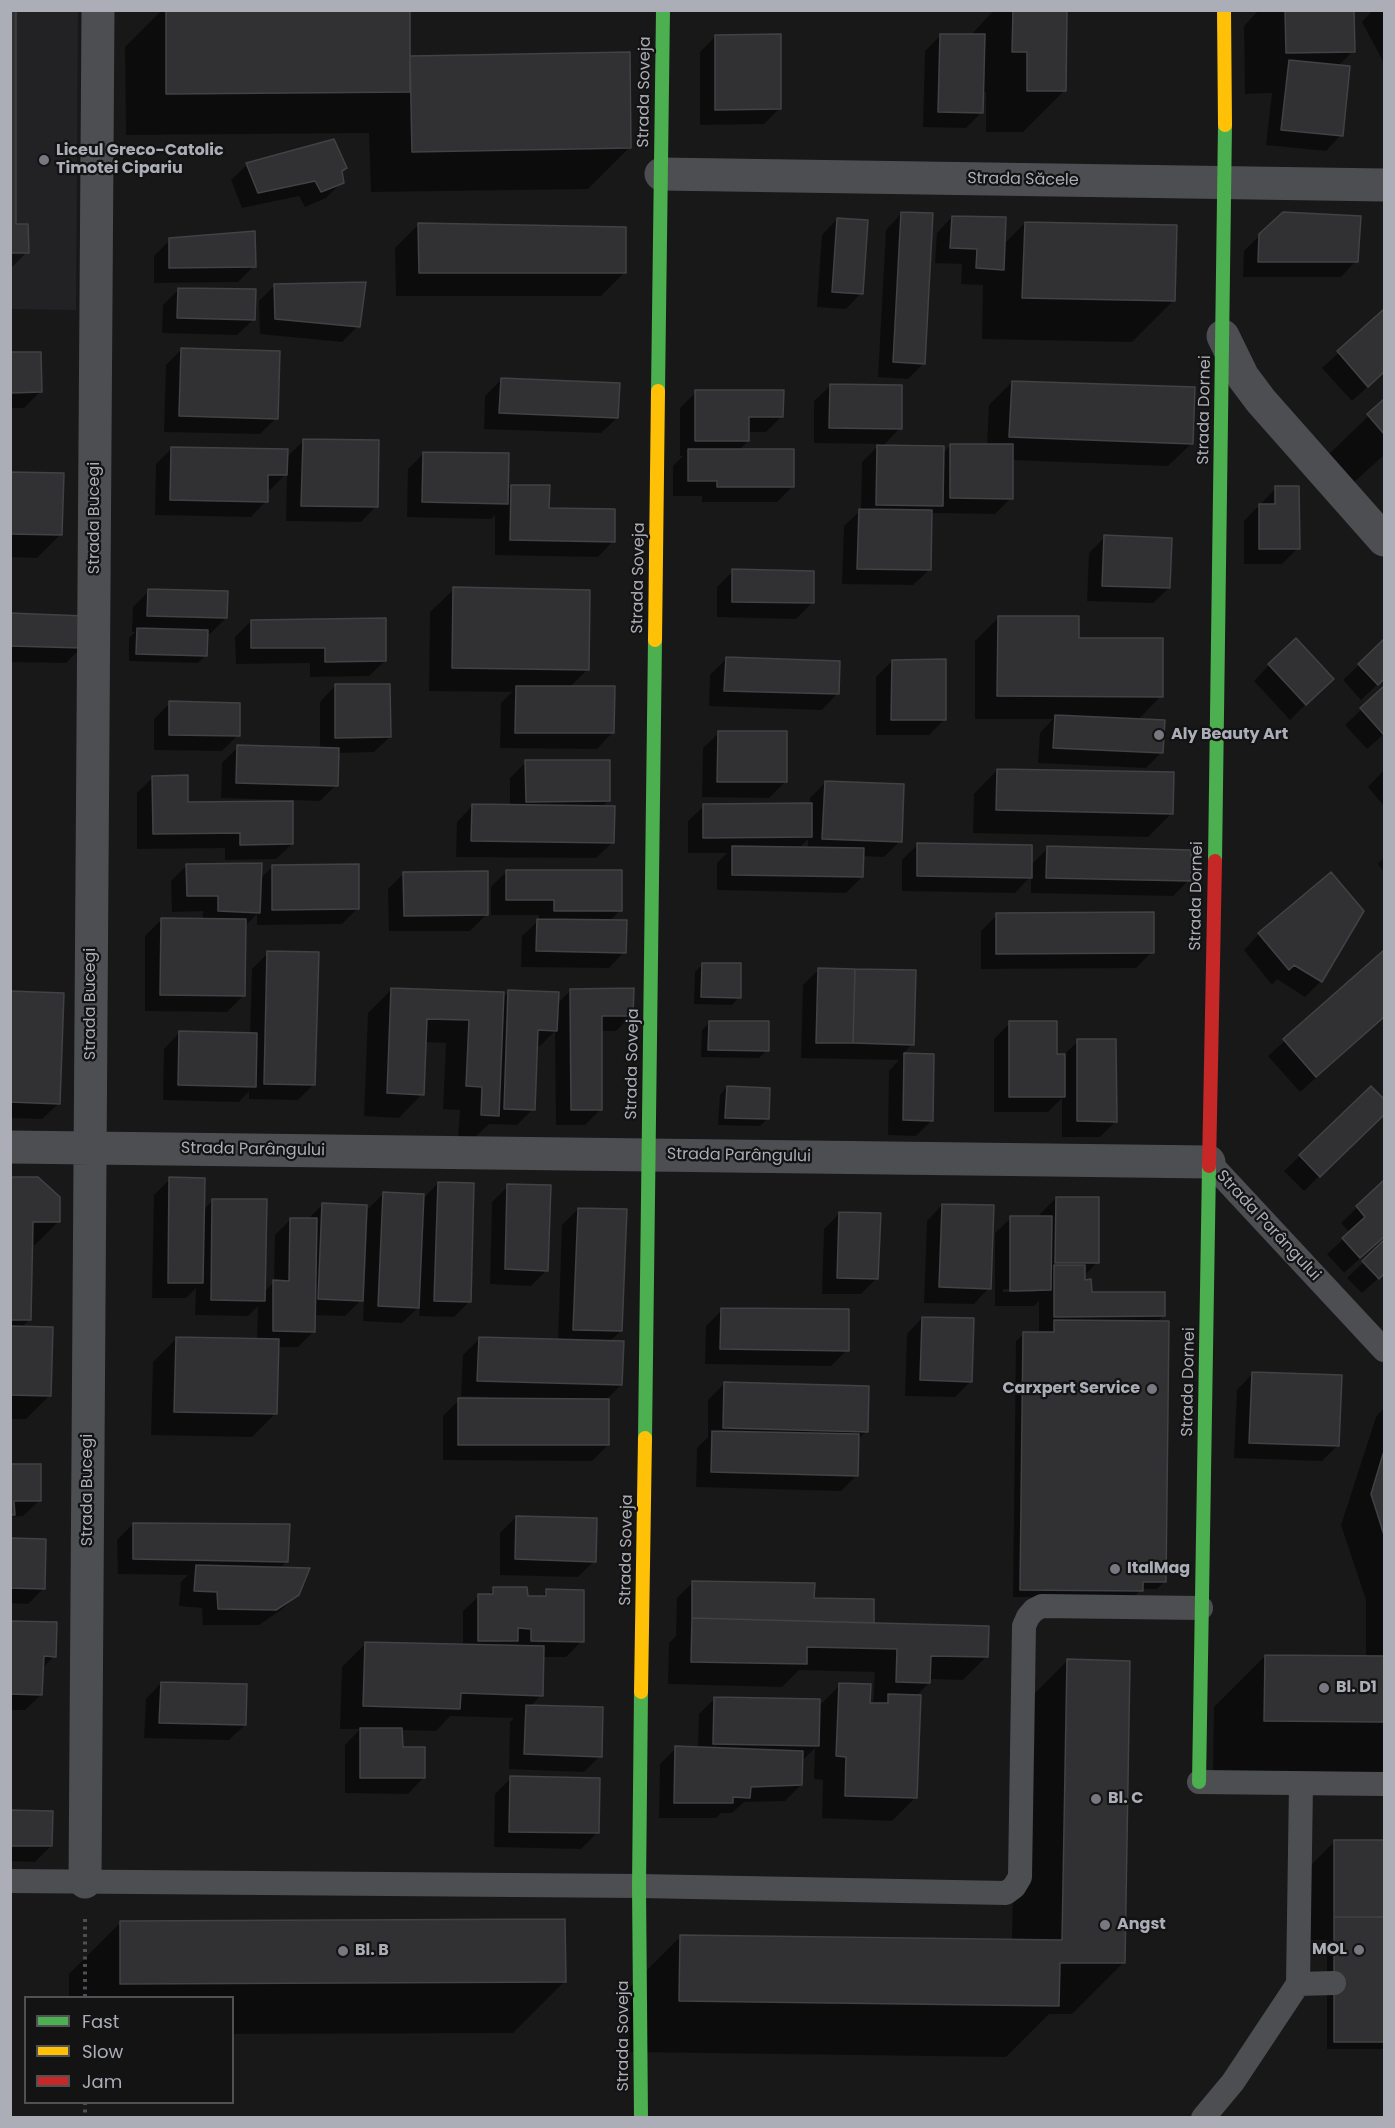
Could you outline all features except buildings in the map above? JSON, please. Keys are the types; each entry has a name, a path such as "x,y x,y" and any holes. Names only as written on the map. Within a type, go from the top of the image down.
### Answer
{"street":[{"name":"Strada Bucegi","path":"85,1882 98,10"},
{"name":"Strada Soveja","path":"641,2118 639,1886 663,10"},
{"name":"Strada Dornei","path":"1199,1782 1226,182 1224,10"},
{"name":"Strada Săcele","path":"661,174 1384,185"},
{"path":"1223,336 1244,377 1261,401 1384,540"},
{"name":"Strada Parângului","path":"10,1147 1209,1162"}],"lane":[{"name":"Strada Parângului","path":"1209,1162 1384,1350"},
{"path":"10,1881 639,1886 1006,1893 1014,1887 1020,1876 1024,1626 1028,1617 1042,1606 1201,1608"},
{"path":"1199,1782 1384,1784"},
{"path":"1203,2118 1233,2082 1298,1984 1301,1784"},
{"path":"1298,1984 1334,1983"}],"path":[{"path":"85,1882 85,1996"}],"shaded area":[{"name":"Liceul Greco-Catolic Timotei Cipariu","path":"11,11 78,11 76,310 11,309"}],"traffic: fast":[{"path":"658,391 663,10"},
{"path":"1215,861 1225,125"},
{"path":"645,1438 655,640"},
{"path":"1199,1782 1209,1166"},
{"path":"641,1692 639,1886 641,2118"}],"traffic: slow":[{"path":"1224,10 1225,125"},
{"path":"655,640 658,391"},
{"path":"641,1692 645,1438"}],"traffic: jam":[{"path":"1209,1166 1215,861"}],"place":[{"name":"Liceul Greco-Catolic Timotei Cipariu","path":"44,160"},
{"name":"Aly Beauty Art","path":"1159,735"},
{"name":"Carxpert Service","path":"1152,1389"},
{"name":"ItalMag","path":"1115,1569"},
{"name":"Bl. D1","path":"1324,1688"},
{"name":"Bl. C","path":"1096,1799"},
{"name":"Angst","path":"1105,1925"},
{"name":"MOL","path":"1359,1950"},
{"name":"Bl. B","path":"343,1951"}]}
